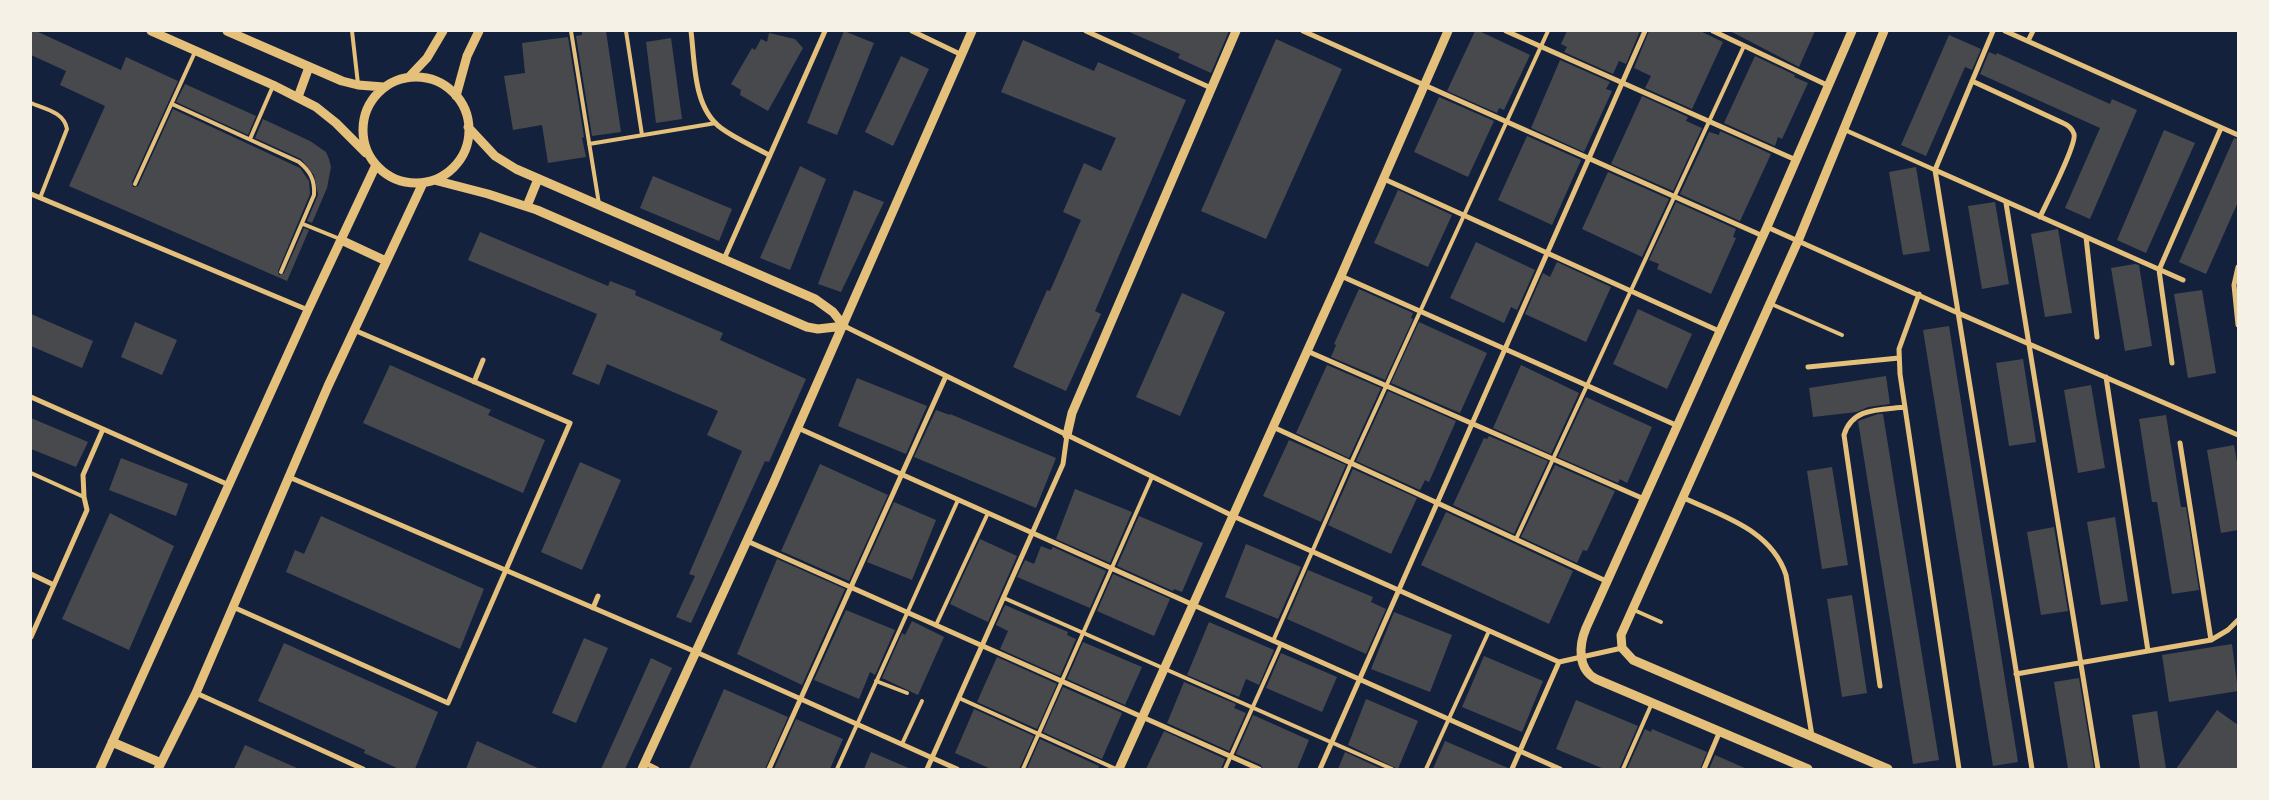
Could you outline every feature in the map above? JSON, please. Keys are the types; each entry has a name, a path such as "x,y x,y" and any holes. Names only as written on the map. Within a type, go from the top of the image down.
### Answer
{"street":[{"path":"151,31 273,85 316,107 336,123 374,162 397,180 423,183 434,180 449,171 460,159 466,144 468,127 463,106 449,89 430,79 409,77"},
{"path":"226,31 309,68 358,85 384,87"},
{"path":"100,769 341,240 374,162 363,137 365,115 373,99 384,87 409,77 427,58 439,42 443,31"},
{"path":"456,96 467,56 479,31"},
{"path":"691,31 699,92 704,106 722,128 769,155"},
{"path":"724,258 825,31"},
{"path":"912,31 962,55"},
{"path":"657,769 643,766 844,326 972,31"},
{"path":"1086,31 1211,88"},
{"path":"927,769 1063,464 1072,413 1236,31"},
{"path":"1303,31 1674,196 1765,231 1798,241 2238,435"},
{"path":"1118,769 1341,276 1448,31"},
{"path":"1506,31 1796,160"},
{"path":"1320,769 1645,31"},
{"path":"1713,31 1829,86"},
{"path":"1808,769 1592,677 1585,670 1581,657 1583,636 1606,582 1678,426 1852,31"},
{"path":"1884,31 1798,241 1620,635 1622,648 1633,660 1888,769"},
{"path":"1993,31 1935,170 2032,769"},
{"path":"2005,31 2238,136"},
{"path":"2028,41 2032,31"},
{"path":"298,97 309,68"},
{"path":"1972,81 2063,123 2070,127 2074,134 2072,148 2040,217"},
{"path":"468,127 495,156 516,170 724,258 815,299 833,312 844,326 1152,477 1312,552 1560,662 1622,648"},
{"path":"2172,364 2159,270 2221,128"},
{"path":"1845,130 2183,280"},
{"path":"527,206 538,179"},
{"path":"1384,179 1719,331"},
{"path":"434,180 527,206 807,326 818,329 844,326"},
{"path":"112,742 160,766 196,693 289,476 386,260 423,183"},
{"path":"31,194 308,310"},
{"path":"2006,203 2098,769"},
{"path":"2086,237 2096,337"},
{"path":"341,240 386,260"},
{"path":"2238,266 2234,285 2238,325"},
{"path":"1341,276 1678,426"},
{"path":"1919,294 1904,332 1899,358 1959,769"},
{"path":"233,607 448,702 506,570 570,423 354,330"},
{"path":"1306,351 1473,422 1644,499"},
{"path":"1808,367 1899,358"},
{"path":"474,382 483,360"},
{"path":"769,769 946,376"},
{"path":"2106,377 2148,651"},
{"path":"31,397 229,485"},
{"path":"1880,686 1844,435 1850,420 1857,415 1905,407"},
{"path":"1272,427 1606,582"},
{"path":"798,428 1560,769"},
{"path":"31,637 87,510 84,497 85,468 103,429"},
{"path":"2180,443 2212,640"},
{"path":"289,476 696,652 957,769"},
{"path":"1682,497 1758,534 1778,556 1786,575 1812,736"},
{"path":"747,541 1259,769"},
{"path":"31,574 54,585"},
{"path":"593,608 598,596"},
{"path":"2016,674 2212,640 2228,630 2238,620"},
{"path":"1512,769 1560,662"},
{"path":"196,693 363,769"},
{"path":"1704,769 1720,732"}],"lane":[{"path":"352,31 358,85"},
{"path":"571,31 600,205"},
{"path":"626,31 642,136"},
{"path":"1273,641 1386,385 1548,31"},
{"path":"1516,539 1744,46"},
{"path":"135,184 196,51"},
{"path":"250,139 273,85"},
{"path":"31,102 58,114 63,118 67,129 40,198"},
{"path":"172,104 299,162 312,176 314,195 281,272"},
{"path":"589,144 716,123"},
{"path":"303,224 341,240"},
{"path":"1769,303 1842,335"},
{"path":"31,473 84,497"},
{"path":"1023,769 1113,569 1152,477"},
{"path":"837,769 958,500"},
{"path":"936,625 988,513"},
{"path":"1004,598 1392,769"},
{"path":"1631,609 1662,622"},
{"path":"1426,769 1489,631"},
{"path":"1225,769 1281,644"},
{"path":"876,681 907,693"},
{"path":"959,698 1118,769"},
{"path":"902,744 922,701"},
{"path":"1623,769 1652,703"}],"building":[{"path":"31,31 36,31 121,70 126,57 178,81 132,182 133,187 138,186 173,109 300,168 309,181 310,194 278,271 279,275 284,273 304,228 309,230 287,281 69,186 105,106 60,85 66,71 31,55"},
{"path":"582,31 606,31 621,132 592,136 576,36 582,35"},
{"path":"844,31 874,43 837,135 807,123"},
{"path":"1127,31 1229,31 1211,73 1178,58 1180,54"},
{"path":"1475,31 1479,31 1530,55 1504,110 1499,108 1497,113 1447,91"},
{"path":"1567,31 1640,31 1626,64 1619,61 1613,74 1564,52 1567,47 1561,44"},
{"path":"1649,31 1700,31 1723,42 1692,109 1645,88 1651,76 1634,68"},
{"path":"1730,31 1815,31 1799,67"},
{"path":"769,33 795,39 803,48 768,111 740,95 741,90 731,84 752,48 755,50 761,39 767,42"},
{"path":"1949,35 1981,49 1972,70 1965,67 1926,156 1901,145"},
{"path":"568,37 586,157 548,163 542,125 513,130 504,76 525,73 522,43"},
{"path":"671,38 682,119 656,123 646,42"},
{"path":"1276,39 1342,69 1266,239 1201,211"},
{"path":"1023,40 1094,71 1098,62 1186,100 1095,311 1101,314 1066,391 1013,367 1047,290 1050,291 1081,220 1063,212 1084,163 1101,171 1116,138 1001,92"},
{"path":"1989,52 1996,55 1997,53 2110,104 2112,99 2137,110 2090,219 2065,208 2100,128 1980,74"},
{"path":"901,56 929,69 893,146 865,132"},
{"path":"1755,56 1808,83 1782,139 1778,137 1775,146 1724,123"},
{"path":"1560,60 1610,82 1606,89 1612,91 1584,152 1531,128"},
{"path":"185,84 256,116 248,135 176,102"},
{"path":"1642,96 1688,117 1686,121 1702,128 1673,191 1611,164"},
{"path":"1439,97 1494,121 1468,177 1414,152"},
{"path":"263,119 310,141 326,152 331,167 327,188 312,223 307,221 318,195 314,175 301,159 255,138"},
{"path":"2164,130 2195,143 2146,253 2117,240"},
{"path":"1720,131 1771,154 1740,221 1680,194 1709,132 1719,135"},
{"path":"1527,136 1581,160 1552,225 1498,200"},
{"path":"2234,138 2238,139 2238,202 2206,274 2179,262"},
{"path":"800,166 826,179 790,270 760,258"},
{"path":"1916,167 1930,251 1903,255 1889,172"},
{"path":"1608,172 1669,199 1642,257 1582,229"},
{"path":"653,176 732,209 719,241 640,208"},
{"path":"854,190 884,202 841,292 818,284"},
{"path":"1398,190 1452,215 1428,267 1374,243"},
{"path":"1676,202 1736,229 1733,237 1736,238 1711,294 1657,269 1659,264 1649,260"},
{"path":"1995,202 2009,284 1982,289 1968,206"},
{"path":"2058,229 2072,313 2045,317 2031,234"},
{"path":"480,232 608,286 610,281 636,291 635,295 723,333 720,340 806,379 769,462 765,461 691,623 676,617 695,576 689,574 742,451 707,435 718,411 607,364 599,385 572,374 597,314 468,260"},
{"path":"1476,242 1535,270 1517,310 1511,307 1504,323 1450,298"},
{"path":"1557,262 1611,287 1586,342 1525,314 1543,273 1550,277"},
{"path":"2139,265 2152,346 2125,351 2111,268"},
{"path":"1359,289 1413,313 1411,318 1413,319 1385,380 1331,357 1336,345 1334,344"},
{"path":"2202,290 2216,373 2188,378 2174,294"},
{"path":"1182,293 1225,312 1180,416 1136,397"},
{"path":"1638,309 1692,334 1667,389 1613,364"},
{"path":"31,314 93,341 82,368 31,346"},
{"path":"135,322 177,340 162,375 121,357"},
{"path":"1419,322 1487,353 1460,413 1391,383"},
{"path":"1949,326 2018,762 1993,766 1923,330"},
{"path":"2023,359 2036,442 2009,446 1996,363"},
{"path":"390,365 491,410 488,415 545,440 523,493 363,423"},
{"path":"1327,365 1381,388 1349,458 1296,433"},
{"path":"1521,365 1579,393 1551,454 1493,428"},
{"path":"1886,376 1890,404 1868,407 1857,412 1813,417 1809,388"},
{"path":"857,378 927,406 906,454 838,426"},
{"path":"2091,385 2105,468 2078,473 2064,390"},
{"path":"1388,391 1456,421 1429,482 1425,480 1420,490 1356,461"},
{"path":"1586,397 1652,427 1627,483 1620,479 1618,483 1558,457"},
{"path":"936,410 1056,458 1036,508 914,457"},
{"path":"1883,414 1939,760 1913,764 1858,421"},
{"path":"2166,415 2181,507 2186,507 2199,590 2172,594 2157,502 2152,502 2139,419"},
{"path":"31,418 88,442 76,467 31,449"},
{"path":"1489,436 1548,461 1514,534 1453,505 1484,438 1487,439"},
{"path":"1289,440 1346,465 1321,522 1263,496"},
{"path":"2234,445 2238,468 2238,530 2221,533 2207,450"},
{"path":"121,458 188,484 176,516 109,490"},
{"path":"580,462 621,480 582,570 541,552"},
{"path":"820,464 888,495 849,581 781,551"},
{"path":"1555,465 1615,491 1587,551 1583,550 1577,563 1521,537"},
{"path":"1832,467 1848,565 1822,569 1807,471"},
{"path":"1353,469 1417,498 1391,554 1328,525"},
{"path":"1075,489 1132,512 1110,563 1056,539"},
{"path":"894,502 936,520 912,580 867,562"},
{"path":"1446,512 1573,571 1549,624 1421,565"},
{"path":"110,513 174,546 129,650 62,619"},
{"path":"321,516 484,589 460,649 286,572 295,550 304,554"},
{"path":"1139,516 1203,543 1182,592 1174,589 1173,591 1117,566"},
{"path":"2115,517 2128,601 2101,605 2087,522"},
{"path":"2054,527 2068,611 2041,615 2027,532"},
{"path":"980,539 1017,556 988,622 950,604"},
{"path":"1246,544 1301,567 1278,619 1225,597"},
{"path":"1041,546 1051,550 1053,547 1106,571 1090,608 1017,577 1025,560 1034,564"},
{"path":"777,559 845,589 802,685 737,654"},
{"path":"1308,570 1373,597 1371,602 1386,609 1366,654 1287,619"},
{"path":"1113,574 1170,599 1154,636 1097,611"},
{"path":"1852,595 1867,693 1842,697 1827,599"},
{"path":"1005,605 1068,632 1067,635 1076,639 1060,676 1000,649 1008,631 996,625"},
{"path":"846,610 895,630 875,675 870,672 859,699 814,680"},
{"path":"1394,612 1452,635 1430,692 1371,669"},
{"path":"912,621 944,637 918,695 882,678 902,633 905,635"},
{"path":"1209,622 1274,650 1259,685 1246,679 1239,697 1187,675"},
{"path":"584,638 608,648 576,723 552,713"},
{"path":"1083,642 1142,667 1125,705 1067,679"},
{"path":"284,643 438,712 415,769 399,769 364,753 365,750 258,701"},
{"path":"2232,644 2238,691 2169,702 2162,655"},
{"path":"1281,653 1337,677 1322,712 1266,688"},
{"path":"1484,656 1543,681 1522,732 1462,707"},
{"path":"997,657 1057,684 1037,729 977,702"},
{"path":"651,658 672,668 625,769 601,769"},
{"path":"2079,678 2094,769 2068,769 2054,682"},
{"path":"1184,682 1236,704 1234,708 1246,713 1229,751 1167,723"},
{"path":"1063,687 1122,713 1102,759 1043,732"},
{"path":"724,689 788,717 765,769 689,769"},
{"path":"1366,699 1418,721 1398,769 1348,745"},
{"path":"1576,700 1638,726 1619,769 1604,769 1556,749"},
{"path":"974,709 1034,736 1019,769 991,769 955,753"},
{"path":"2217,710 2238,725 2238,769 2176,769"},
{"path":"2157,711 2166,769 2140,769 2132,715"},
{"path":"1253,715 1309,740 1297,769 1263,769 1261,765 1236,754"},
{"path":"796,719 843,739 830,769 774,769"},
{"path":"1645,729 1651,732 1652,729 1707,752 1700,769 1627,769"},
{"path":"1164,731 1225,759 1221,769 1146,769"},
{"path":"1040,739 1099,766 1098,769 1027,769"},
{"path":"477,741 540,769 466,769"},
{"path":"1445,741 1508,768 1508,769 1433,769"},
{"path":"245,745 299,769 234,769"},
{"path":"871,752 911,769 864,769"},
{"path":"1345,752 1382,769 1338,769"},
{"path":"1715,755 1747,769 1709,769"}]}
